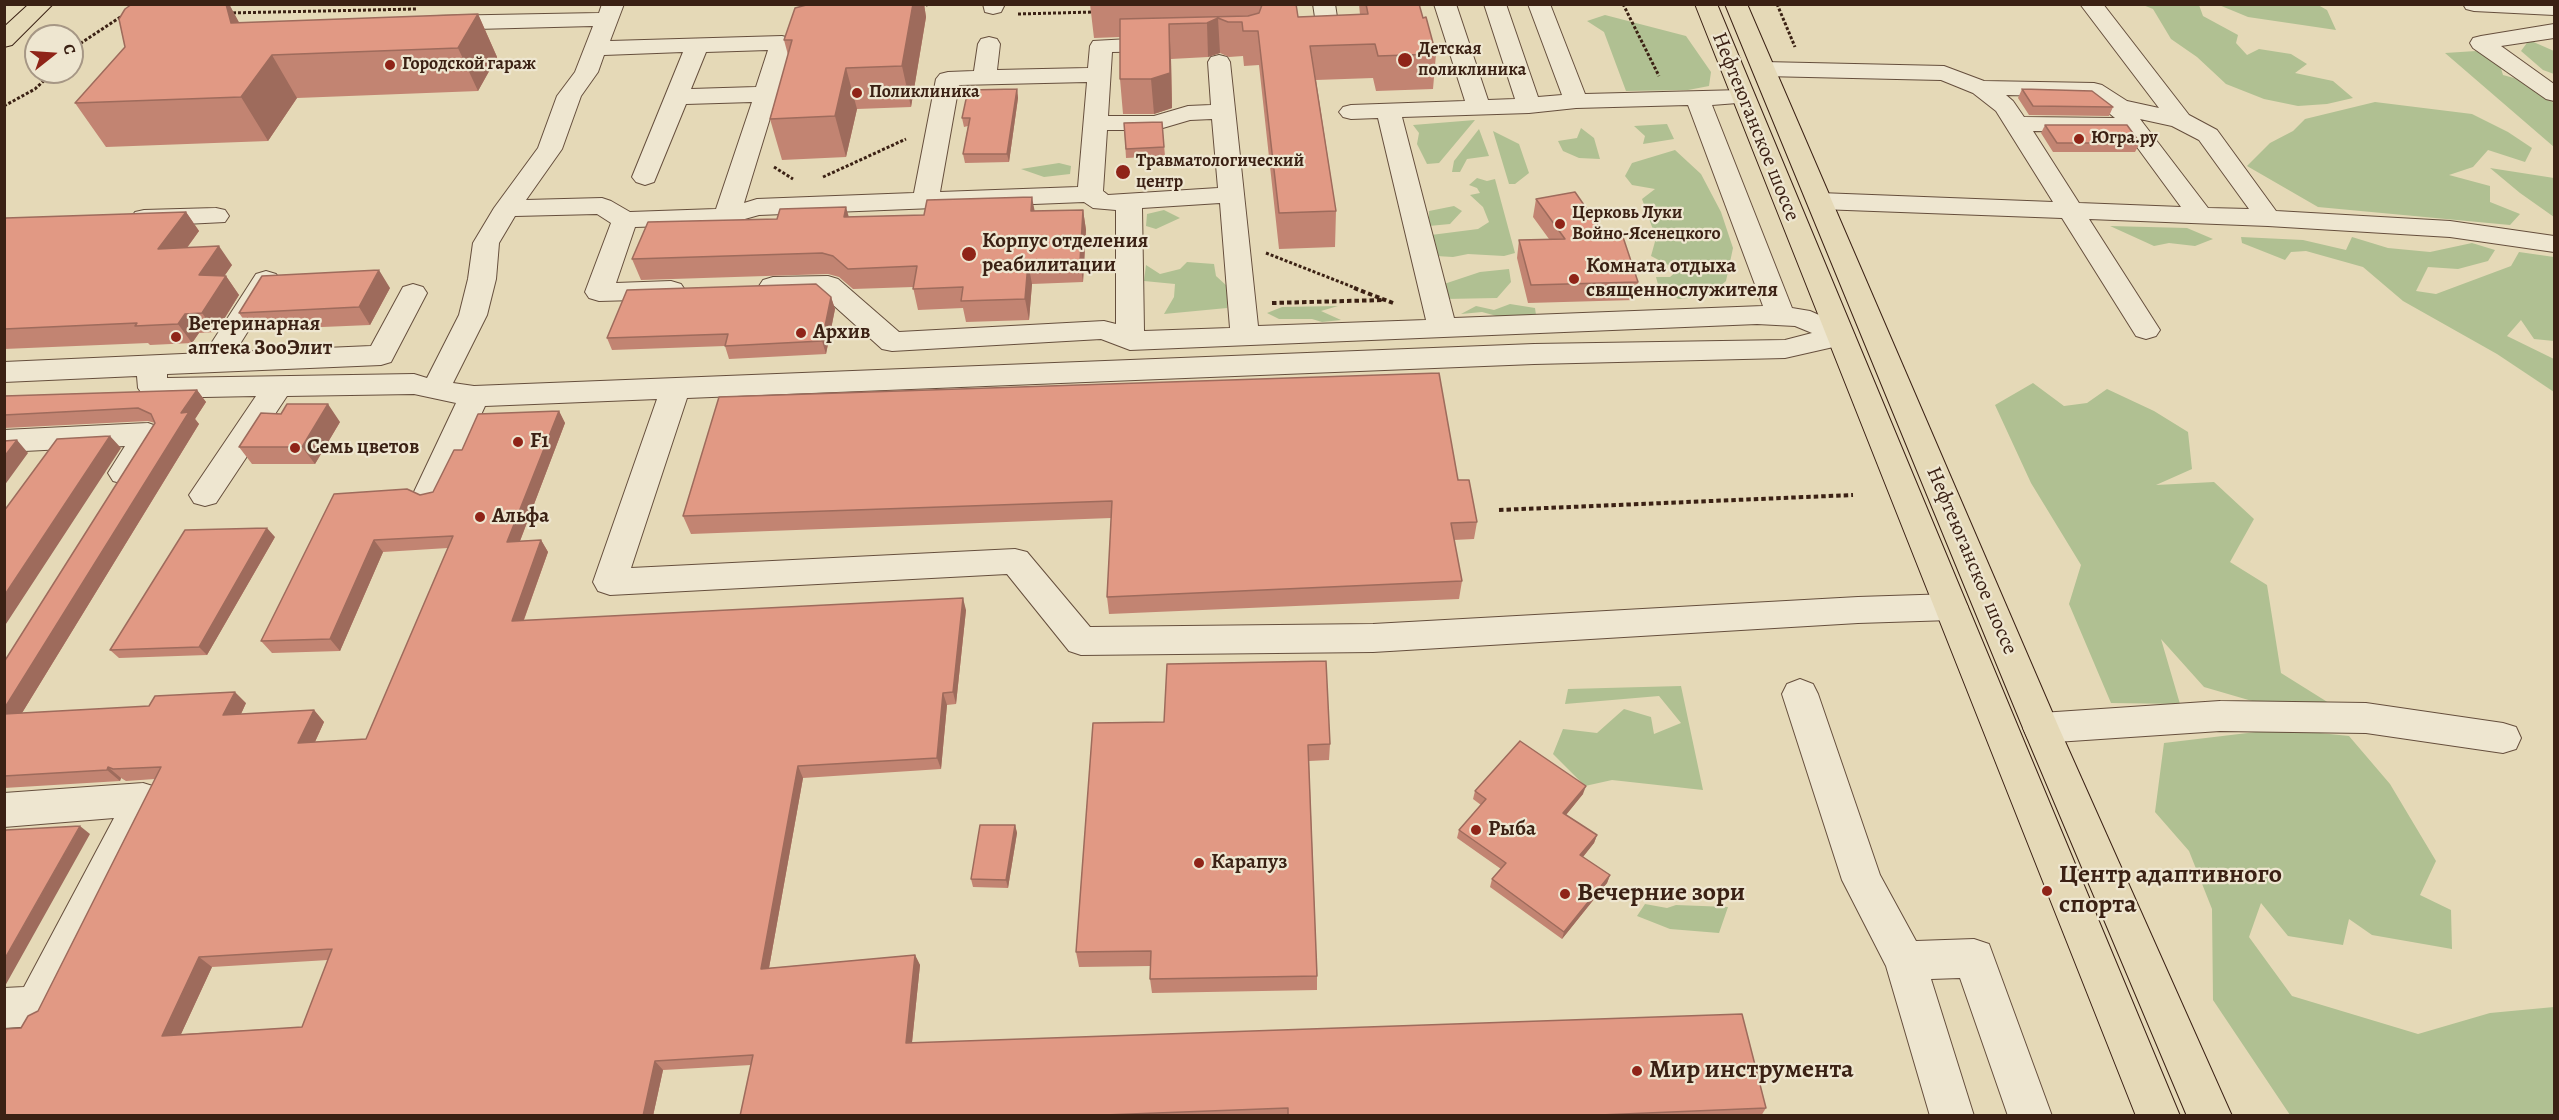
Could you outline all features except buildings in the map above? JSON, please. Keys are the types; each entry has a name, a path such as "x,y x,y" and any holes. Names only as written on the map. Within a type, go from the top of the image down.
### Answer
{"main road":[{"path":"4,40 42,4"},
{"name":"Нефтеюганское шоссе","path":"1706,4 2158,1116"},
{"name":"Нефтеюганское шоссе","path":"1736,4 2041,728 2210,1116"}],"lane":[{"path":"1324,4 1329,37"},
{"path":"1445,4 1479,108"},
{"path":"1495,4 1529,106"},
{"path":"1539,4 1576,101"},
{"path":"2091,4 2180,120"},
{"path":"2474,4 2554,9"},
{"path":"416,16 609,11 586,72 569,96 550,149 507,207 486,243 482,279 473,315 435,390"},
{"path":"2554,31 2481,43 2554,94"},
{"path":"595,48 782,43 727,216"},
{"path":"985,77 988,44"},
{"path":"645,177 697,45"},
{"path":"1090,194 1101,46 1213,47 1223,111 1245,336"},
{"path":"1764,69 1944,73 1981,88 2005,106 2146,330"},
{"path":"926,200 948,79 1098,75"},
{"path":"1981,88 2094,90 2126,116 2201,216"},
{"path":"676,97 766,94"},
{"path":"1351,112 1529,106 1576,101 1742,97"},
{"path":"1697,98 1780,316"},
{"path":"1095,123 1156,123 1188,113 1223,111"},
{"path":"1388,111 1440,324"},
{"path":"2017,124 2126,116 2180,120 2208,135 2268,218"},
{"path":"507,207 602,206 626,220 727,216 757,207 926,200 1090,194 1102,203 1231,195"},
{"path":"1820,201 2268,218 2450,229 2554,244"},
{"path":"1129,202 1130,341"},
{"path":"122,218 216,216"},
{"path":"626,220 599,292 702,289"},
{"path":"214,362 267,278"},
{"path":"748,287 828,285 892,342 1104,330 1130,341 1440,324 1757,315 1800,317 1841,336"},
{"path":"4,372 381,355 413,292"},
{"path":"154,364 153,388 414,384 474,396 1534,354 1785,348 1841,336"},
{"path":"205,495 279,386"},
{"path":"675,389 610,582 1016,561 1081,641 1373,638 1858,610 1951,607"},
{"path":"429,494 474,396"},
{"path":"4,441 148,434 110,494"},
{"path":"38,467 58,439"},
{"path":"1800,694 1862,880 1905,961 1952,1116"},
{"path":"2041,728 2220,716 2366,718 2503,738"},
{"path":"4,810 143,799 36,1006 4,1008"},
{"path":"1905,961 1974,958 2030,1116"}],"path":[{"path":"277,12 283,4"},
{"path":"920,6 930,4"},
{"path":"1623,4 1671,99"},
{"path":"1777,4 1805,69"},
{"path":"1000,9 1095,12"},
{"path":"221,13 277,12 416,16"},
{"path":"84,42 125,15"},
{"path":"4,106 28,94 39,84"},
{"path":"814,181 939,125"},
{"path":"1235,241 1387,300 1440,324"},
{"path":"1241,303 1387,300"},
{"path":"1499,510 1853,495"}],"green space":[{"path":"2143,5 2199,5 2203,16 2238,35 2236,43 2247,55 2259,49 2291,54 2307,64 2295,73 2333,81 2353,98 2327,104 2298,106 2264,99 2226,84 2197,57 2171,39 2153,9"},
{"path":"2219,5 2318,5 2327,10 2336,30 2248,17"},
{"path":"1605,15 1686,36 1711,72 1709,86 1688,90 1626,91 1604,32 1587,21"},
{"path":"2529,40 2554,51 2554,74 2543,70 2521,51"},
{"path":"2476,51 2499,62 2503,75 2536,84 2541,96 2554,103 2554,147 2445,53"},
{"path":"2375,102 2472,114 2508,132 2532,148 2525,162 2488,150 2473,167 2449,175 2490,186 2490,202 2520,214 2510,225 2318,207 2247,166 2270,143 2293,131 2305,119"},
{"path":"1475,120 1439,163 1427,164 1417,144 1419,133 1413,125"},
{"path":"1667,124 1674,139 1643,144 1645,136 1634,126"},
{"path":"1581,128 1594,138 1600,159 1579,158 1563,151 1558,141 1577,138"},
{"path":"1479,129 1489,156 1467,159 1460,172 1452,172 1454,161"},
{"path":"1493,131 1519,144 1529,173 1515,184 1509,184"},
{"path":"1675,150 1701,174 1721,212 1733,248 1726,281 1709,296 1679,299 1660,292 1656,277 1670,277 1678,270 1651,256 1656,238 1642,199 1655,189 1632,185 1625,176 1632,163"},
{"path":"1059,163 1071,166 1070,174 1044,177 1021,169"},
{"path":"2490,168 2554,178 2554,217 2520,193"},
{"path":"1477,178 1487,181 1495,179 1515,253 1504,256 1468,254 1453,257 1436,256 1431,235 1478,229 1489,222 1483,207 1470,195 1480,193 1477,188 1469,185"},
{"path":"1454,206 1462,211 1450,224 1429,226 1429,211"},
{"path":"1164,210 1180,218 1156,229 1146,226 1147,214"},
{"path":"2110,226 2187,228 2213,239 2195,246 2169,243 2154,246"},
{"path":"2241,237 2303,240 2346,250 2352,237 2388,248 2430,252 2472,243 2495,250 2488,261 2458,269 2428,267 2416,291 2436,294 2511,266 2519,252 2554,257 2554,341 2534,339 2521,320 2507,336 2554,359 2554,392 2497,354 2403,301 2363,267 2306,251 2291,252 2285,260 2242,243"},
{"path":"1187,262 1214,264 1216,276 1227,286 1227,308 1164,314 1174,297 1175,284 1144,281 1146,265 1160,274 1180,269"},
{"path":"1509,269 1511,282 1497,298 1445,299 1444,284 1480,272"},
{"path":"1510,304 1535,308 1536,315 1504,318 1482,312 1461,314 1476,306 1494,310"},
{"path":"1338,306 1321,311 1341,320 1322,322 1312,319 1279,319 1267,313 1282,307"},
{"path":"2033,383 2064,406 2087,403 2107,389 2154,411 2188,432 2192,469 2156,485 2214,482 2254,519 2230,562 2267,585 2281,673 2337,708 2300,715 2204,687 2161,639 2180,704 2111,703 2069,604 2081,565 2031,483 1995,405"},
{"path":"1681,686 1703,790 1612,780 1585,786 1553,754 1563,729 1597,733 1624,709 1651,717 1654,734 1681,723 1659,696 1565,704 1568,689"},
{"path":"2281,729 2349,736 2390,784 2436,861 2420,895 2451,910 2452,949 2372,935 2349,919 2343,945 2288,936 2261,903 2249,937 2292,996 2418,1034 2490,1013 2554,1007 2554,1115 2290,1115 2213,1000 2212,909 2189,851 2155,812 2164,743"},
{"path":"1645,904 1667,908 1676,905 1728,907 1719,933 1670,929 1637,916"}],"place":[{"name":"Детская поликлиника","path":"1405,60"},
{"name":"Городской гараж","path":"390,65"},
{"name":"Поликлиника","path":"857,93"},
{"name":"Югра.ру","path":"2079,139"},
{"name":"Травматологический центр","path":"1123,172"},
{"name":"Церковь Луки Войно-Ясенецкого","path":"1560,224"},
{"name":"Корпус отделения реабилитации","path":"969,254"},
{"name":"Комната отдыха священнослужителя","path":"1574,279"},
{"name":"Архив","path":"801,333"},
{"name":"Ветеринарная аптека ЗооЭлит","path":"176,337"},
{"name":"F1","path":"518,442"},
{"name":"Семь цветов","path":"295,448"},
{"name":"Альфа","path":"480,517"},
{"name":"Рыба","path":"1476,830"},
{"name":"Карапуз","path":"1199,863"},
{"name":"Центр адаптивного спорта","path":"2047,891"},
{"name":"Вечерние зори","path":"1565,894"},
{"name":"Мир инструмента","path":"1637,1071"}]}
